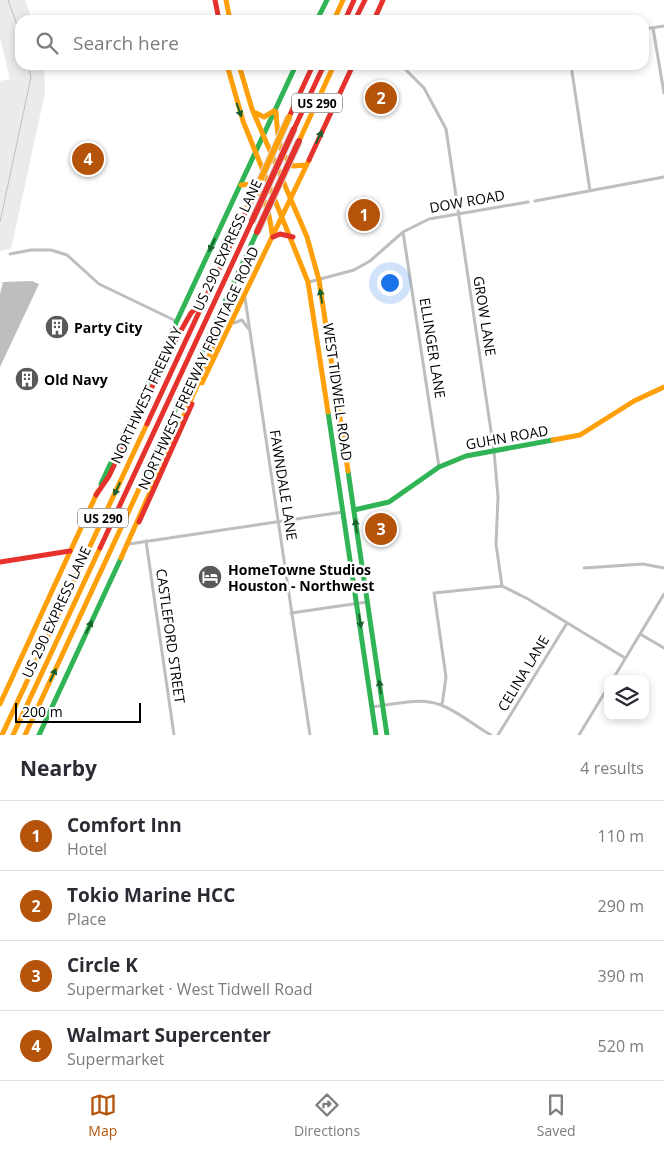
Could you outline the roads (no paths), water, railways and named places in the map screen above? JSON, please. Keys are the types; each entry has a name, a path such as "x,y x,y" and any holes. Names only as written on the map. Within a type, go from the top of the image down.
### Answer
{"main road":[{"path":"215,0 217,15"},
{"path":"226,0 229,15"},
{"path":"320,15 327,0"},
{"path":"336,15 343,0"},
{"path":"347,15 354,0"},
{"path":"358,15 365,0"},
{"path":"376,15 383,0"},
{"name":"WEST TIDWELL ROAD","path":"228,70 255,153 293,237 308,282 376,735"},
{"name":"WEST TIDWELL ROAD","path":"240,70 252,110 307,237 319,280 387,735"},
{"path":"0,704 294,70"},
{"name":"NORTHWEST FREEWAY","path":"2,735 311,70"},
{"name":"US 290 EXPRESS LANE","path":"13,735 322,70"},
{"name":"US 290","path":"25,735 332,70"},
{"name":"NORTHWEST FREEWAY FRONTAGE ROAD","path":"39,735 129,544 203,379 232,324 290,196 351,70"},
{"path":"230,80 242,77"},
{"path":"252,110 264,118 276,109"},
{"path":"276,109 277,134 288,162 295,166 306,164"},
{"path":"240,185 253,184 258,188 272,220 272,237 280,234 293,237"},
{"path":"121,558 223,322 225,301"},
{"path":"96,495 109,476 170,348 191,313 204,302"},
{"path":"320,356 330,356"},
{"name":"GUHN ROAD","path":"354,510 394,499 440,467 466,456 580,435 634,401 664,387"},
{"path":"332,435 342,433"},
{"path":"0,562 70,551"},
{"path":"365,656 375,655"}],"street":[{"path":"649,28 664,26"},
{"path":"653,28 664,93"},
{"name":"GROW LANE","path":"406,70 424,88 446,129 494,450 498,497 495,530 502,586"},
{"path":"572,70 590,191"},
{"path":"535,201 664,177"},
{"name":"DOW ROAD","path":"308,282 354,270 370,262 403,232 430,218 528,202"},
{"name":"ELLINGER LANE","path":"403,232 440,467"},
{"path":"10,254 41,250 67,255 99,284 176,321"},
{"name":"FAWNDALE LANE","path":"245,296 248,328 310,735"},
{"path":"232,324 242,320 248,328"},
{"path":"129,544 343,512"},
{"name":"CASTLEFORD STREET","path":"146,541 174,735"},
{"path":"584,568 643,564 664,568"},
{"path":"442,705 446,677 434,593 502,586 625,658"},
{"path":"615,675 664,594"},
{"path":"291,613 367,602"},
{"name":"CELINA LANE","path":"498,735 567,623"},
{"path":"640,634 664,648"},
{"path":"581,734 604,695"},
{"path":"372,707 414,702 442,705 491,735"}],"waterway":[{"path":"8,0 15,19"},
{"path":"0,222 31,77 29,70"}],"place":[{"name":"Tokio Marine HCC","path":"381,98"},
{"name":"Walmart Supercenter","path":"88,159"},
{"name":"Comfort Inn","path":"364,215"},
{"name":"Party City","path":"57,327"},
{"name":"Old Navy","path":"27,379"},
{"name":"Circle K","path":"381,529"},
{"name":"HomeTowne Studios Houston - Northwest","path":"210,577"}]}
